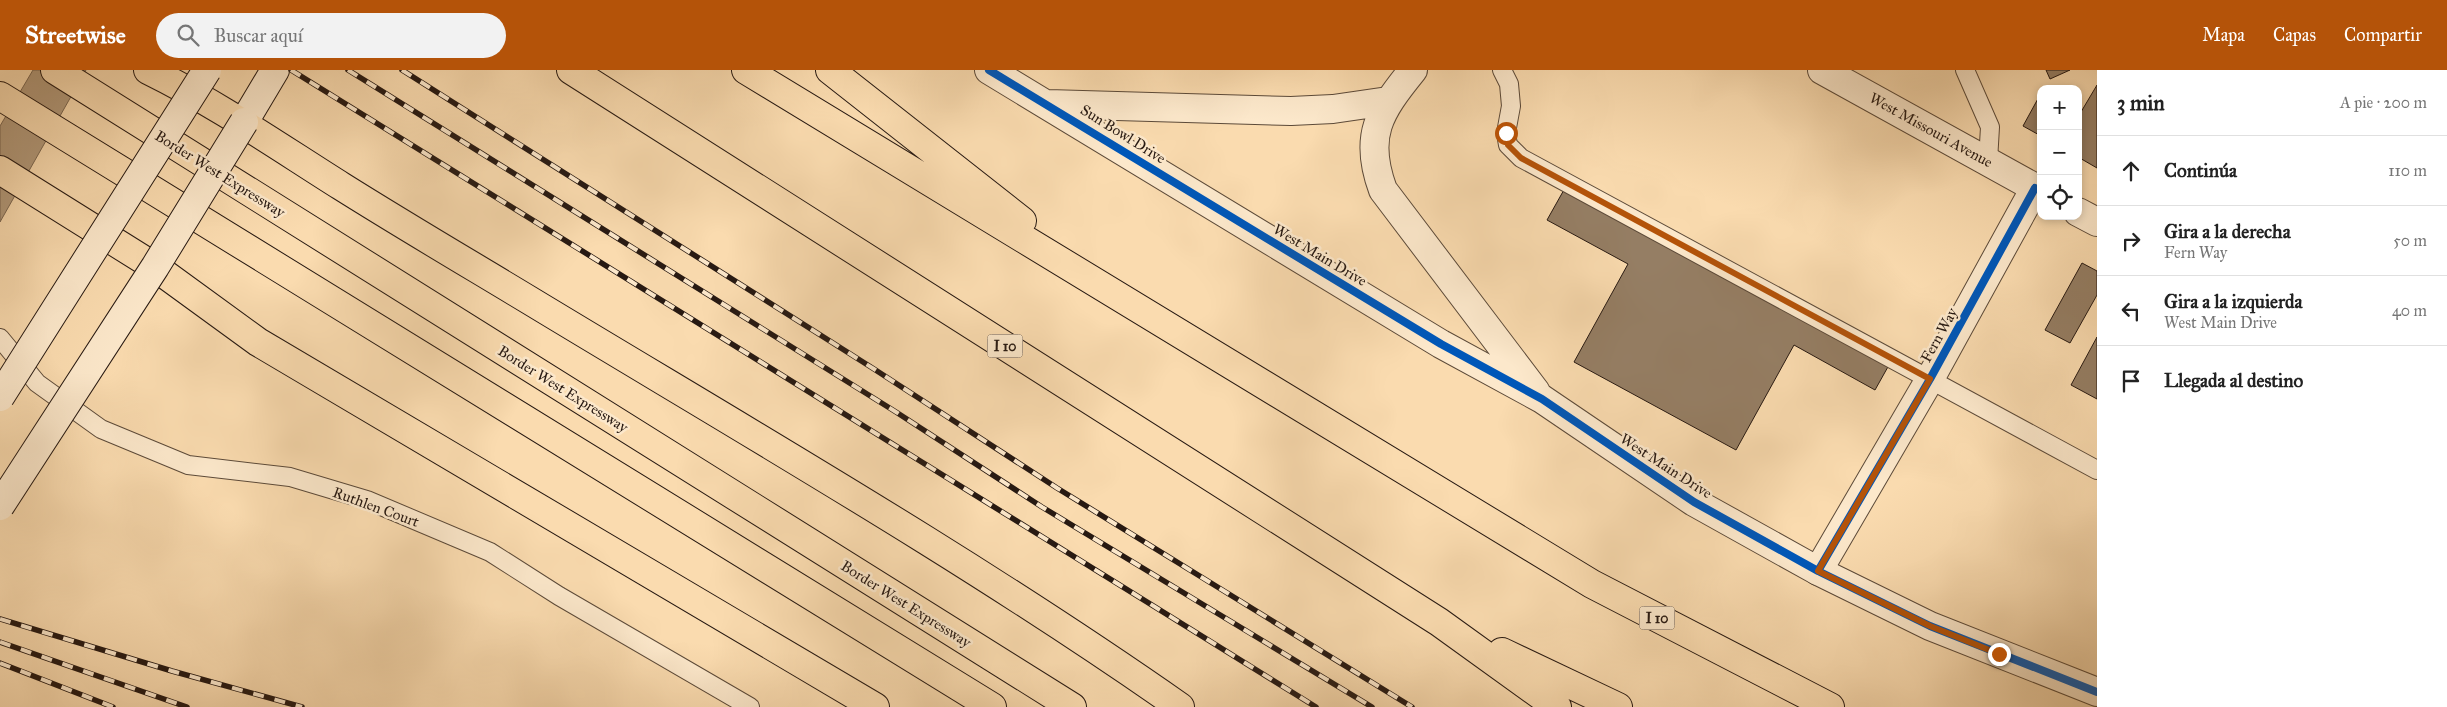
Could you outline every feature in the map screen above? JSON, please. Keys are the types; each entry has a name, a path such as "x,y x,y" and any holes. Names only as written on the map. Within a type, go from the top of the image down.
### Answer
{"highway":[{"name":"Border West Expressway","path":"55,70 1072,707"},
{"path":"148,70 200,81 244,122 350,191 870,506 1062,626 1180,707"},
{"name":"I 10","path":"571,70 1439,622 1618,707"},
{"name":"I 10","path":"746,70 1592,584 1830,707"},
{"path":"830,70 1120,298"},
{"path":"0,96 992,707"},
{"path":"0,170 102,235 155,266 258,342 875,707"},
{"path":"1439,622 1557,707"}],"street":[{"path":"0,506 155,266 275,70"},
{"name":"Sun Bowl Drive","path":"988,70 1241,223"},
{"path":"1413,70 1388,101 1373,141 1375,167 1383,190 1542,399"},
{"name":"West Missouri Avenue","path":"1822,70 2037,188"},
{"path":"0,397 200,81"},
{"path":"1047,104 1291,111 1332,109 1388,101"},
{"name":"Fern Way","path":"1818,571 2037,191"},
{"path":"2082,214 2097,222"},
{"name":"West Main Drive","path":"1241,223 1441,344 1542,399 1694,502 1818,571 1930,626 2097,692"}],"lane":[{"path":"1502,70 1509,84 1511,106 1506,133 1508,145 1521,158 2097,470"},
{"path":"1965,70 1990,127 1988,161"},
{"name":"Ruthlen Court","path":"0,338 37,383 101,429 188,465 290,477 367,500 490,552 558,596 750,707"}],"shaded area":[{"path":"33,70 86,70 0,222 0,126"}],"building":[{"path":"2046,70 2070,70 2050,79"},
{"path":"2097,85 2097,168 2082,159 2082,110"},
{"path":"2037,100 2037,134 2023,126"},
{"path":"1565,188 1889,365 1875,390 1794,345 1736,450 1574,362 1628,264 1547,220"},
{"path":"2082,263 2097,271 2097,295 2070,343 2045,330"},
{"path":"2097,337 2097,399 2071,385"}],"railway":[{"path":"291,70 1316,707"},
{"path":"348,70 896,412 1042,507 1372,707"},
{"path":"402,70 874,369 1057,488 1412,707"},
{"path":"0,619 172,671 302,707"},
{"path":"0,642 187,707"},
{"path":"0,663 113,707"}],"cycle path":[{"path":"989,70 1441,344 1542,399 1694,502 1818,571 1930,626 2097,692"},
{"path":"1818,571 1930,379 2035,188"}],"route":[{"path":"1506,133 1508,145 1521,158 1930,379 1818,571 1930,626 1999,654"}]}
